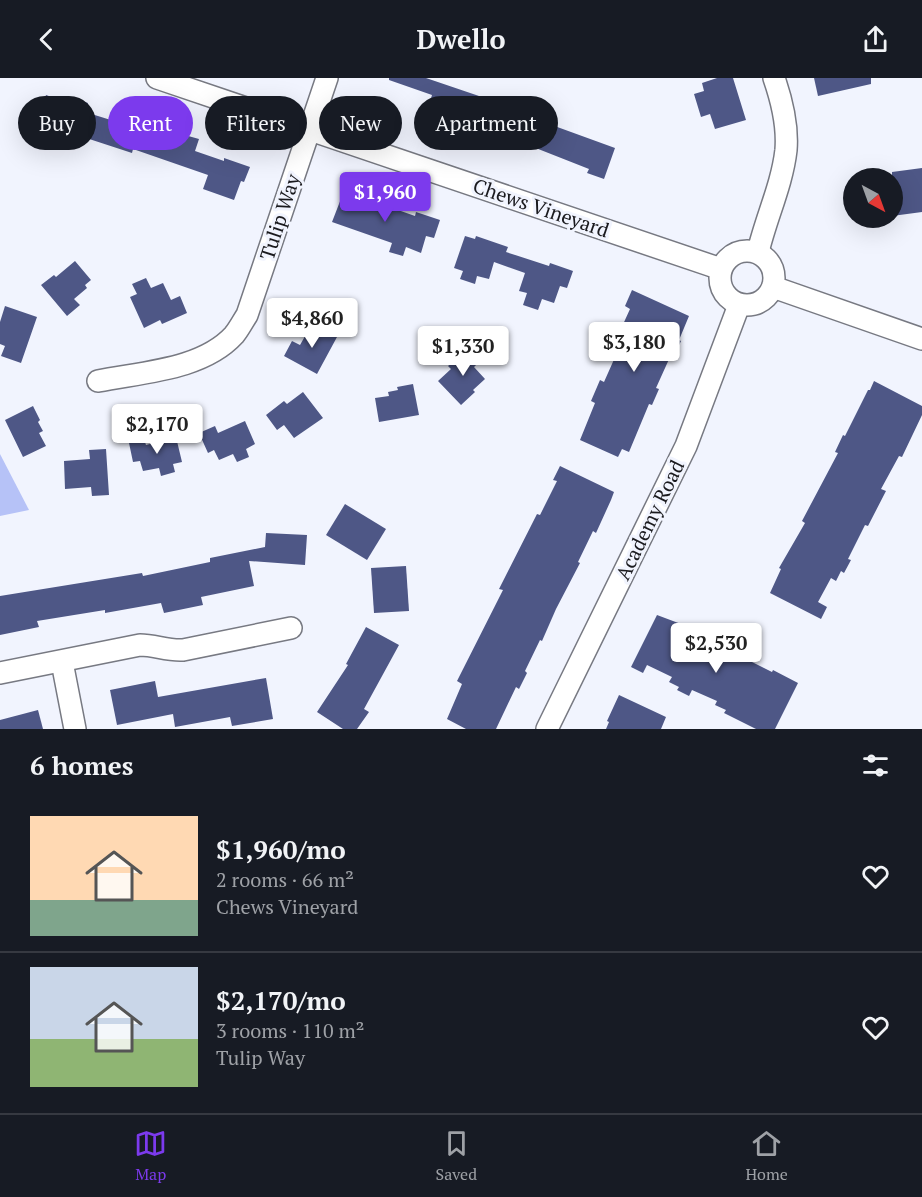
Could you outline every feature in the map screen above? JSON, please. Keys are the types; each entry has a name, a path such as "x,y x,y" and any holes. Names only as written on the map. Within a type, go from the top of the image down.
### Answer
{"street":[{"name":"Chews Vineyard","path":"157,78 721,269"},
{"name":"Tulip Way","path":"98,381 176,366 197,359 216,349 234,334 247,315 327,78"},
{"path":"758,252 780,179 786,150 782,100 774,78"},
{"path":"749,250 758,252 774,270 773,286 770,294 756,304 739,305 725,294 719,278 721,269 732,255 749,250"},
{"path":"773,286 922,339"},
{"name":"Academy Road","path":"547,729 686,446 739,305"},
{"path":"0,673 140,645 152,645 171,651 183,650 291,628"},
{"path":"62,662 75,729"}],"shaded area":[{"path":"0,454 29,510 0,516"}],"building":[{"path":"389,78 426,78 479,96 432,96 389,80"},
{"path":"717,78 733,78 746,120 715,129 710,114 701,117 694,94 704,91 702,83"},
{"path":"814,78 871,78 871,84 818,96"},
{"path":"96,115 108,119 108,145 96,141"},
{"path":"558,127 615,148 604,179 587,173 589,169 541,150 558,150"},
{"path":"193,137 199,139 195,151 250,167 244,182 241,181 234,200 203,189 208,175 136,150 193,150"},
{"path":"922,168 922,212 903,215 903,171"},
{"path":"344,191 362,197 363,194 379,200 378,203 415,216 416,212 440,220 434,238 426,236 421,253 406,247 403,256 389,252 392,243 332,222"},
{"path":"465,236 475,239 476,236 508,247 506,252 573,271 567,288 560,286 554,303 542,299 538,310 523,305 527,293 519,291 525,273 494,262 489,279 477,276 475,284 460,279 463,271 454,268"},
{"path":"75,261 91,280 85,285 87,288 74,299 80,305 67,316 41,285 54,275 56,277"},
{"path":"146,278 151,288 163,283 171,300 180,296 187,313 162,324 160,320 144,328 130,297 137,294 132,284"},
{"path":"632,290 689,316 679,340 681,341 673,358 670,357 656,388 659,389 652,405 649,404 629,452 622,449 618,457 580,440 595,403 591,401 600,380 604,382 616,355 610,353 630,309 625,306"},
{"path":"5,306 37,317 21,363 1,356 5,346 0,344 0,322"},
{"path":"315,324 337,337 317,374 284,356 292,341 300,345"},
{"path":"468,348 480,361 474,367 485,379 461,405 438,381 451,369 448,366"},
{"path":"874,381 922,406 922,415 902,457 899,456 881,489 886,491 868,526 865,525 848,559 851,560 844,573 841,571 836,581 831,578 818,602 827,607 821,619 770,593 781,569 779,568 805,523 802,521 838,453 835,452 843,435 845,436"},
{"path":"413,384 419,415 379,422 375,398 389,396 388,392 398,390 397,387"},
{"path":"303,392 323,418 294,438 284,425 277,430 266,415 284,401 287,404"},
{"path":"33,406 43,431 39,433 46,446 23,457 5,420"},
{"path":"245,421 255,444 246,449 249,457 237,462 233,454 219,460 214,450 208,453 199,433 215,426 218,433"},
{"path":"176,437 182,462 173,464 175,472 161,476 159,468 143,471 140,461 133,462 129,443 144,439 146,445"},
{"path":"106,449 109,495 92,496 91,487 65,489 64,461 90,459 89,450"},
{"path":"560,466 614,492 596,533 593,531 578,562 580,563 525,671 527,673 519,689 516,687 496,729 466,729 447,719 462,684 457,681 503,590 499,589 537,514 540,515 557,481 553,480"},
{"path":"345,504 386,529 367,560 326,535"},
{"path":"266,533 307,535 305,565 249,561 254,586 201,597 203,605 164,613 161,603 105,613 105,610 37,621 39,627 0,635 0,596 142,573 143,576 210,562 210,558 265,547"},
{"path":"406,566 409,611 374,613 371,568"},
{"path":"657,615 696,631 694,634 727,650 728,647 743,655 742,657 798,683 775,729 756,729 724,713 726,710 715,705 717,701 692,690 689,696 677,690 679,687 669,682 672,677 647,665 643,673 631,667"},
{"path":"366,627 399,645 364,709 369,712 357,729 343,729 317,712 348,665 346,664"},
{"path":"266,678 273,719 232,726 230,717 175,727 173,714 117,725 110,690 155,681 158,697"},
{"path":"619,695 666,717 661,729 606,729 609,722 607,721"},
{"path":"38,710 43,729 0,729 0,720"}]}
